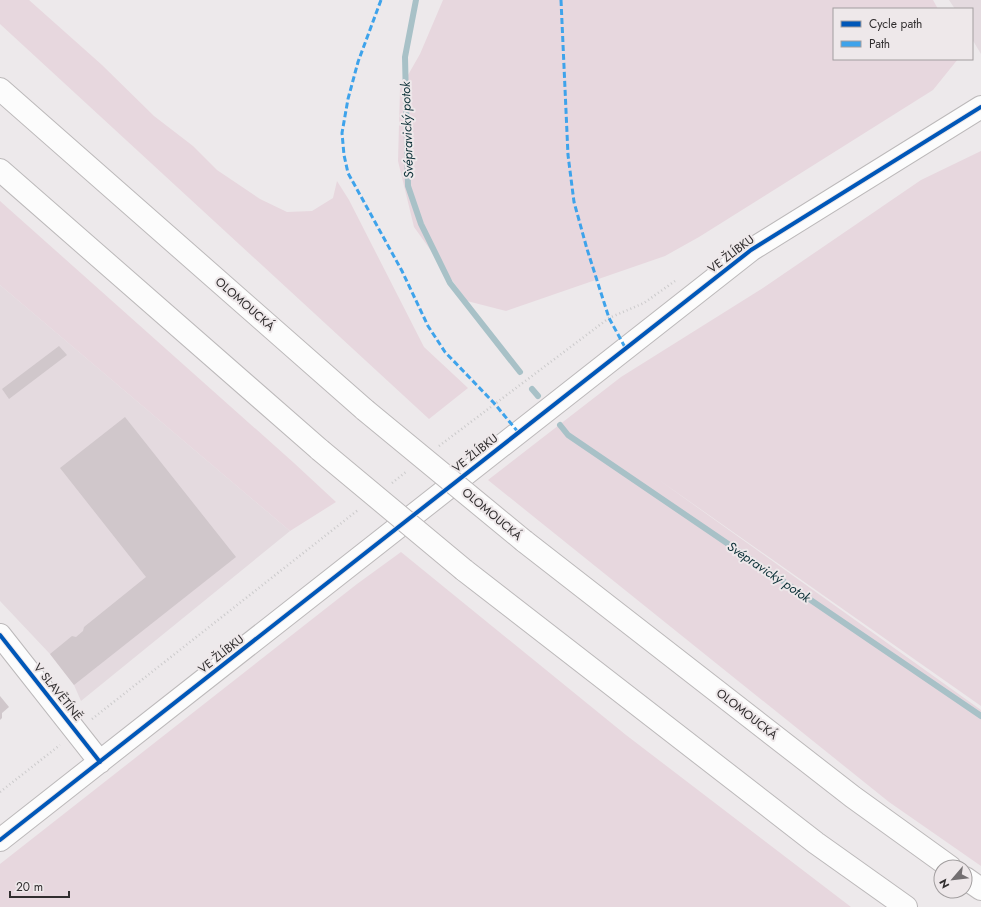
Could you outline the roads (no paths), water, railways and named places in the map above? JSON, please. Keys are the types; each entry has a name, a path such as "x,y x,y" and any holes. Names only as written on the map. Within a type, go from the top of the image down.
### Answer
{"main road":[{"name":"OLOMOUCKÁ","path":"0,89 365,410 524,541 853,797 939,859"},
{"name":"VE ŽLÍBKU","path":"0,840 751,250 981,107"},
{"path":"0,170 320,450 464,570 816,843 906,907"},
{"name":"V SLAVĚTÍNĚ","path":"0,635 100,762"}],"waterway":[{"name":"Svépravický potok","path":"416,0 405,57 408,186 421,224 450,283 520,372"},
{"name":"Svépravický potok","path":"532,389 538,396"},
{"name":"Svépravický potok","path":"560,425 568,435 981,716"}]}
